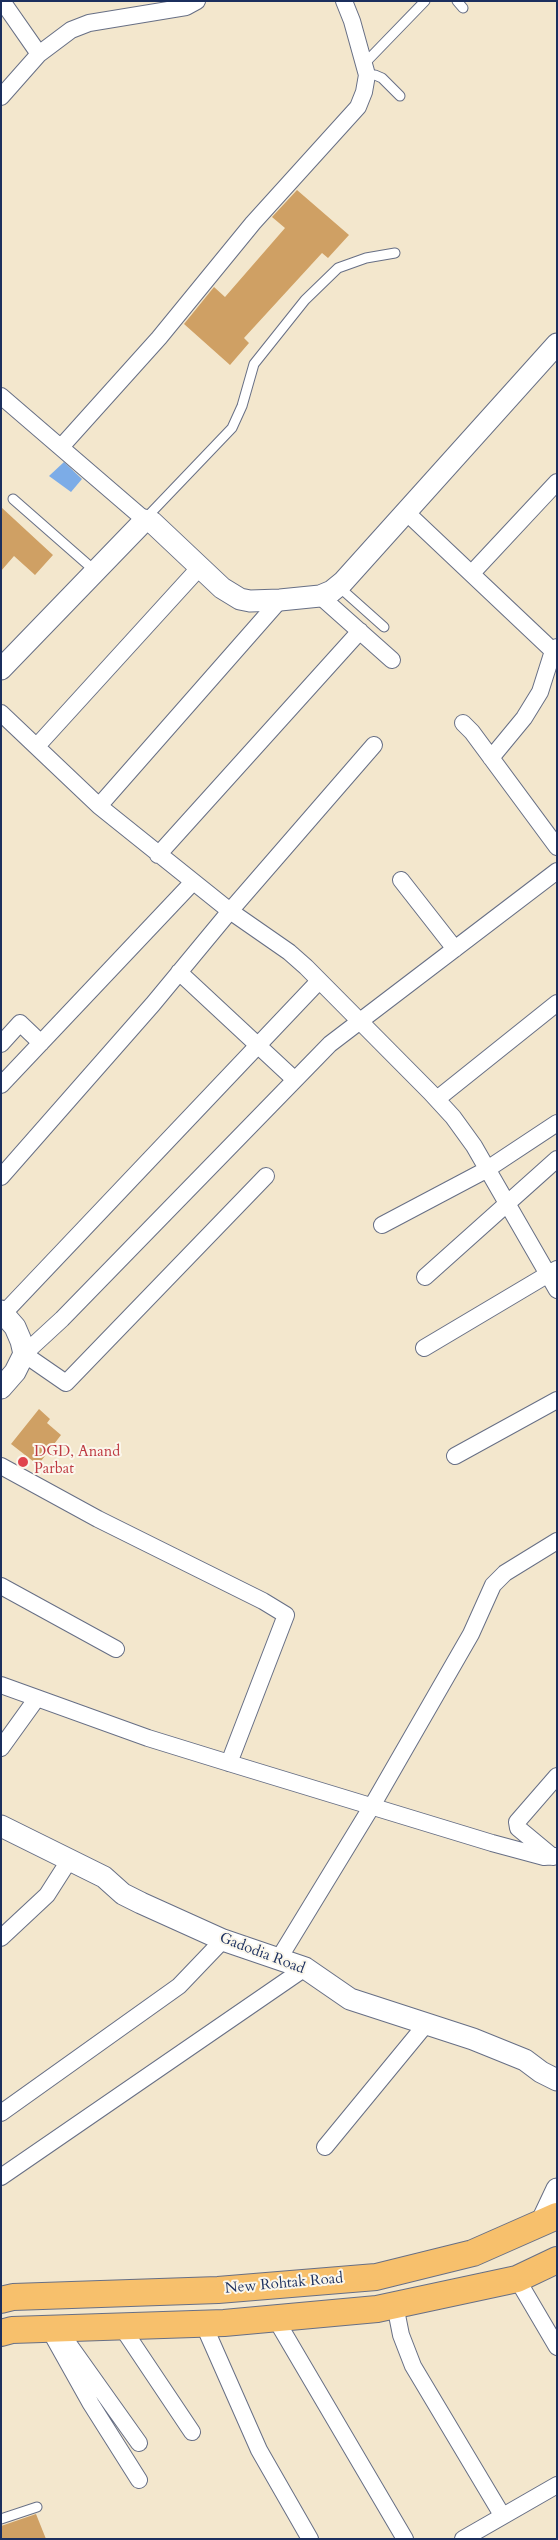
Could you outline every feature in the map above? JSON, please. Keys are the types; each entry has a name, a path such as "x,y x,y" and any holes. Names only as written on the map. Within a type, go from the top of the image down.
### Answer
{"main road":[{"name":"New Rohtak Road","path":"2,2299 13,2297 218,2290 376,2277 473,2253 550,2215"},
{"path":"1,2333 203,2323 377,2309 517,2279 557,2260"}],"street":[{"path":"2,1 39,54"},
{"path":"1,97 39,54 71,30 89,23 186,7 197,1"},
{"path":"60,447 158,338 253,223 358,107 364,92 366,70 344,1"},
{"path":"1,396 145,520 152,522 222,588 240,599 250,601 280,600 320,596 338,586 557,344"},
{"path":"472,574 557,482"},
{"path":"406,512 555,649 540,692 524,718 491,758"},
{"path":"1,669 94,570 145,520"},
{"path":"37,746 200,567"},
{"path":"320,596 392,660"},
{"path":"99,806 280,600"},
{"path":"158,855 360,631"},
{"path":"1,713 99,806 158,855 230,911 289,952 437,1099 474,1146 506,1204 552,1272 557,1290"},
{"path":"463,723 557,846"},
{"path":"1,1177 374,745"},
{"path":"1,1388 15,1372 24,1354 62,1320 294,1079 359,1020 557,871"},
{"path":"401,880 455,949"},
{"path":"1,1085 193,882"},
{"path":"179,972 294,1079"},
{"path":"266,1176 66,1383 24,1354 22,1341 15,1327 3,1312 319,981"},
{"path":"437,1099 557,1003"},
{"path":"1,1044 20,1023 41,1043"},
{"path":"382,1225 486,1170 557,1123"},
{"path":"425,1277 557,1159"},
{"path":"424,1348 552,1272"},
{"path":"455,1456 557,1400"},
{"path":"1,1466 98,1519 286,1615 229,1763"},
{"path":"278,1960 372,1806 471,1634 493,1584 505,1573 557,1541"},
{"path":"1,1586 116,1650"},
{"path":"1,1685 148,1738 492,1843 544,1857 556,1858"},
{"path":"1,1748 37,1698"},
{"path":"556,1858 518,1828 517,1822 557,1776"},
{"name":"Gadodia Road","path":"1,1826 104,1877 123,1894 223,1940 305,1968 350,2000 427,2023 525,2060 541,2072 557,2080"},
{"path":"1,1938 47,1895 70,1859"},
{"path":"1,2113 179,1986 223,1940"},
{"path":"2,2174 305,1968"},
{"path":"325,2147 427,2023"},
{"path":"550,2215 557,2189"},
{"path":"517,2279 557,2347"},
{"path":"395,2305 401,2334 413,2366 502,2515"},
{"path":"275,2318 405,2539"},
{"path":"203,2323 259,2450 310,2539"},
{"path":"121,2326 192,2432"},
{"path":"54,2329 139,2443"},
{"path":"54,2329 91,2404 139,2480"},
{"path":"462,2539 557,2485"}],"lane":[{"path":"400,96 382,78 366,70 424,1"},
{"path":"145,520 232,428 242,406 254,364 304,300 338,268 366,258 395,253"},
{"path":"13,499 94,570"},
{"path":"338,586 384,627"},
{"path":"1,2519 37,2507"}],"water":[{"path":"64,462 82,479 71,492 49,476"}],"building":[{"path":"297,190 349,235 328,258 322,253 244,338 249,343 230,365 184,324 214,287 225,297 285,228 272,217"},
{"path":"1,507 53,555 35,575 14,556 1,571"},
{"path":"39,1409 50,1419 47,1423 61,1435 38,1465 11,1444"},
{"path":"36,2514 46,2539 1,2539 1,2526"}],"place":[{"name":"DGD, Anand Parbat","path":"23,1462"}]}
